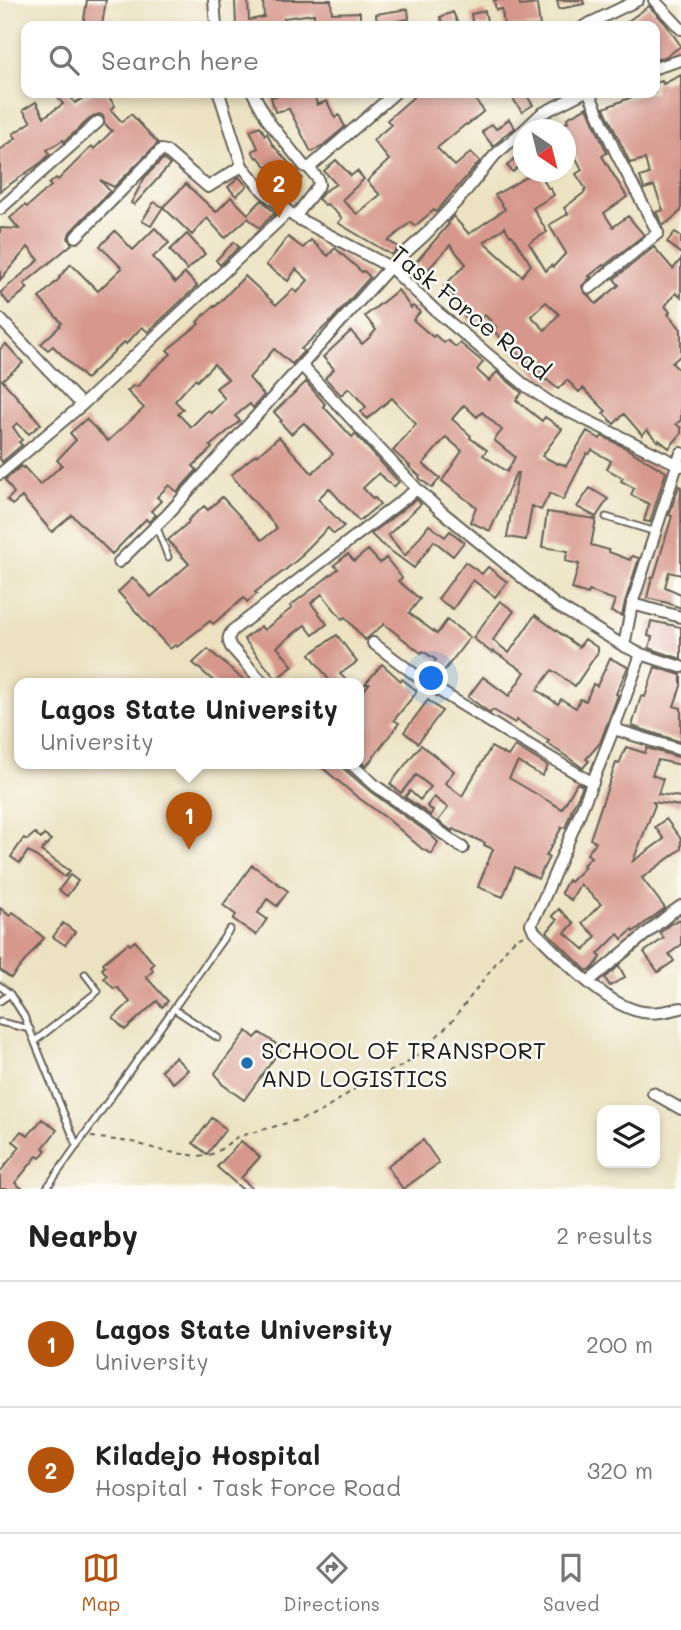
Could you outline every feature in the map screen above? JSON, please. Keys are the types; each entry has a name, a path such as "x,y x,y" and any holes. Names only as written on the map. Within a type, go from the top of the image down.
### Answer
{"street":[{"path":"214,0 216,21"},
{"path":"594,21 638,0"},
{"path":"654,0 681,29"},
{"path":"660,66 681,60"},
{"name":"Task Force Road","path":"222,98 242,166 263,191 292,215 390,267 455,327 551,403 679,462"},
{"path":"0,474 82,405 292,215 319,185 318,178 304,166 269,122 256,98"},
{"path":"309,168 389,98"},
{"path":"536,119 572,98"},
{"path":"590,288 658,233 616,153 591,98"},
{"path":"0,209 98,122"},
{"path":"119,562 167,515 390,267 426,234 495,155 513,139"},
{"path":"76,237 161,150 166,151 208,187 242,166"},
{"path":"0,319 82,405"},
{"path":"302,366 441,511 556,605 640,654 681,667"},
{"path":"624,646 632,604 679,462"},
{"path":"259,678 228,642 228,636 233,630 417,488"},
{"path":"632,604 681,617"},
{"path":"373,643 425,682 593,783"},
{"path":"640,654 593,783 531,924 534,931 588,982 622,1005 641,1012 654,1013 681,1008"},
{"path":"614,729 681,750"},
{"path":"357,769 376,786 463,848"},
{"path":"588,982 681,906"},
{"path":"653,1093 681,1109"}],"lane":[{"path":"606,517 656,532"},
{"path":"156,525 168,557"},
{"path":"46,1189 230,929"},
{"path":"35,1041 99,992 85,974"},
{"path":"0,986 20,1008 77,1146"},
{"path":"0,1001 10,994"},
{"path":"174,1009 218,1038"},
{"path":"0,1022 30,1029"}],"path":[{"path":"84,1136 132,1142 163,1151 209,1156 237,1137 313,1116 359,1086 404,1066 420,1053 453,1020 515,939 534,931"}],"building":[{"path":"87,0 106,0 103,21 84,21"},
{"path":"235,0 248,0 249,20 264,17 263,0 331,0 332,13 360,12 360,21 316,21 314,14 284,18 284,21 236,21"},
{"path":"494,0 519,0 520,6 537,4 539,21 503,21 502,9 496,10"},
{"path":"557,0 583,0 584,4 559,9"},
{"path":"649,6 681,46 660,58 660,21 628,21"},
{"path":"408,9 409,19 377,21 376,14"},
{"path":"485,11 487,21 472,21 471,14"},
{"path":"453,12 457,21 442,21 440,17"},
{"path":"681,75 681,211 663,225 656,212 663,210 654,186 644,189 640,177 649,174 645,159 630,163 604,108 629,98 660,98 660,82 663,84"},
{"path":"59,98 72,98 75,103 83,98 109,98 115,106 111,110 122,122 131,114 158,143 114,187 100,180 110,191 70,232 68,238 72,244 24,284 28,288 9,304 0,293 39,260 28,247 0,280 0,228 19,229 10,218 25,205 27,207 51,186 49,184 56,178 58,180 92,146 94,149 112,131 105,124 103,116 93,116 64,142 63,140 47,150 50,154 42,162 0,191 0,150 16,138 13,134 31,122 23,110 36,102 44,117 63,104"},
{"path":"271,98 315,98 317,105 327,101 335,118 339,115 345,127 311,152 289,109 275,112"},
{"path":"412,98 474,98 484,111 437,148 455,166 471,152 480,161 436,212 434,210 415,226 411,222 388,241 399,247 392,255 338,223 342,218 318,199 336,184 324,171 336,160 351,176 357,171 364,179 342,200 357,214 380,195 367,181 389,160 373,140 391,125 387,120"},
{"path":"512,98 528,98 533,105 522,112"},
{"path":"587,107 607,153 602,156 627,197 604,213 613,227 628,216 644,235 589,276 591,277 582,286 584,292 596,304 619,285 614,279 654,247 673,269 681,259 681,297 676,293 665,306 670,312 668,314 681,329 681,355 672,363 681,372 681,420 676,424 681,428 681,434 669,448 659,440 658,442 647,430 642,435 624,414 614,424 603,413 606,411 583,388 579,392 567,380 558,389 546,379 544,381 493,330 496,327 485,315 474,326 463,315 466,313 444,286 466,264 450,245 426,272 416,262 453,216 469,234 505,209 495,195 518,182 545,182 554,195 533,208 547,232 529,243 546,271 551,265 553,267 566,253 549,225 568,214 564,208 586,189 576,174 582,170 576,158 576,119 567,119","holes":["505,227 510,236 512,235 531,265 522,276 484,242","546,302 559,314 545,330 531,316"]},
{"path":"509,119 513,125 513,129 493,146 482,132 492,124 496,129"},
{"path":"260,126 302,178 289,191 252,151 258,148 250,130"},
{"path":"163,159 170,165 134,205 131,203 145,177"},
{"path":"513,160 513,172 507,166"},
{"path":"239,177 247,186 236,196 228,187"},
{"path":"186,184 216,212 231,197 248,214 262,200 275,213 259,228 248,218 225,238 207,218 192,235 163,207"},
{"path":"154,202 163,207 151,226 142,221"},
{"path":"155,228 169,243 153,257 175,283 185,273 197,286 148,332 142,327 126,344 124,342 86,379 53,346 48,350 41,344 62,323 39,298 71,264 98,291 122,268 100,246 115,231 133,250"},
{"path":"675,232 681,236 681,254 667,242"},
{"path":"187,234 205,254 187,270 170,250"},
{"path":"288,237 303,248 311,240 328,256 335,248 370,277 332,320 301,349 304,351 292,364 274,349 249,378 264,395 253,408 250,404 235,416 240,421 210,446 212,448 193,466 197,470 177,492 169,485 157,497 161,501 151,511 156,515 149,522 146,519 112,554 72,515 52,532 22,497 12,505 7,500 14,493 5,480 21,466 40,485 62,465 57,460 76,440 70,433 86,419 108,441 144,408 127,391 134,385 137,387 171,354 167,350 199,324 197,322 245,276 276,305 293,289 297,293 308,280 296,269 288,281 266,265","holes":["214,364 228,379 216,388 225,399 211,413 208,410 191,427 178,414 183,409 175,401 195,379 197,381"]},
{"path":"234,242 239,247 220,265 216,260"},
{"path":"398,290 411,308 413,306 420,312 413,320 433,337 435,335 444,343 447,340 456,347 460,343 483,362 477,370 489,381 497,372 522,393 516,400 542,421 545,417 562,429 542,456 566,466 587,431 600,439 602,436 620,445 666,472 650,522 644,521 649,504 631,495 634,488 607,469 611,461 592,450 587,453 563,500 550,493 541,510 532,506 526,540 507,537 518,473 490,531 470,522 476,507 442,481 462,451 446,437 423,464 440,478 432,488 393,451 416,424 392,398 367,419 361,412 366,407 349,388 341,395 325,378 334,369 323,357 351,331 362,344 376,330 365,316","holes":["464,405 477,417 482,412 502,430 494,440 515,457 507,472 483,455 487,450 470,438 471,436 452,419"]},
{"path":"6,344 23,363 2,380 41,424 29,434 17,423 13,427 22,440 19,442 22,445 2,462 0,349"},
{"path":"306,382 325,404 323,406 352,437 355,434 399,482 393,487 379,473 363,488 380,504 359,521 329,488 318,499 344,526 334,534 328,528 303,555 255,592 257,594 247,602 244,598 213,624 210,621 177,647 175,645 170,649 118,592 133,578 151,597 189,564 168,540 204,506 208,510 222,497 262,540 277,528 231,475 279,437 312,473 333,454 304,423 291,434 274,412"},
{"path":"679,486 681,575 669,572 665,587 681,594 681,608 647,598"},
{"path":"590,488 608,499 596,517 577,507"},
{"path":"416,499 421,504 388,535 405,556 429,525 445,537 450,531 464,542 453,556 434,541 414,568 371,534"},
{"path":"547,512 596,519 591,545 630,560 632,556 639,558 622,616 611,612 615,600 589,591 588,594 572,589 579,564 565,561 568,551 542,547"},
{"path":"368,550 380,563 386,558 402,578 398,581 420,599 409,613 437,634 447,620 470,637 440,676 430,668 436,660 423,651 421,653 384,624 365,640 345,617 342,619 322,594 311,603 327,624 313,635 305,625 277,647 293,666 277,678 244,639 261,626 264,630 292,608 290,606 338,569 334,565 348,554 354,561"},
{"path":"465,562 482,574 488,567 507,582 495,597 473,580 453,609 438,599"},
{"path":"500,601 514,611 493,640 509,653 535,615 579,647 585,639 598,648 575,686 552,670 537,690 558,704 561,699 576,708 580,699 586,701 593,684 597,686 610,658 628,667 600,743 586,759 589,761 583,768 517,720 515,723 493,710 490,713 468,697 483,677 509,696 525,672 493,651 492,653 473,638"},
{"path":"651,621 681,627 681,659 649,648 652,637 648,636"},
{"path":"337,635 357,662 340,674 344,678 328,678 310,654"},
{"path":"208,649 241,678 210,678 193,663"},
{"path":"382,664 416,690 394,720 399,723 366,767 364,690 369,684 365,684"},
{"path":"655,667 681,675 681,686 674,706 681,708 681,742 632,726 641,696 645,697"},
{"path":"428,700 442,711 418,743 404,732"},
{"path":"421,745 454,771 445,783 462,796 491,747 508,756 515,746 548,766 542,776 518,762 509,778 562,809 577,783 583,786 565,828 562,827 546,856 549,857 538,879 515,867 503,897 478,887 493,849 484,845 485,843 453,829 452,831 438,821 448,808 434,797 427,806 433,811 430,815 405,797 410,791 420,800 431,787 416,775 401,793 390,784"},
{"path":"626,747 645,753 647,748 681,758 681,765 658,760 652,775 663,779 658,794 681,797 681,806 653,802 655,805 633,861 664,839 655,827 666,819 681,839 681,849 642,878 665,908 622,939 618,934 598,954 601,957 593,968 587,971 547,932 557,920 552,916 559,909 574,923 565,933 585,950 596,936 582,923 601,904 580,884 571,900 562,894 562,891 568,880 570,882 591,857 587,854 596,842 590,839 616,763 619,764"},
{"path":"324,769 344,769 427,832 438,842 432,854 422,849"},
{"path":"35,833 41,839 44,835 51,840 41,851 70,871 65,877 28,851 20,863 11,857 24,838 27,840"},
{"path":"252,865 288,891 277,906 267,899 258,913 267,919 256,935 233,919 236,915 223,905"},
{"path":"70,875 78,881 67,896 59,890"},
{"path":"0,908 10,916 13,912 44,938 11,978 0,970"},
{"path":"681,919 681,945 669,954 674,961 658,972 644,952 664,938 660,933 670,924"},
{"path":"63,923 75,932 65,945 53,937"},
{"path":"135,941 154,964 151,967 153,971 146,977 168,1001 162,1007 157,1001 125,1030 113,1018 130,1002 117,987 114,989 104,978 107,975 102,969 105,966 103,963 128,943 130,945"},
{"path":"619,966 625,977 610,986 605,978"},
{"name":"SCHOOL OF TRANSPORT AND LOGISTICS","path":"247,1031 255,1038 260,1033 280,1050 244,1100 222,1084 215,1073"},
{"path":"175,1057 188,1070 173,1083 161,1070"},
{"path":"212,1118 226,1129 207,1154 193,1143"},
{"path":"42,1119 57,1130 43,1148 46,1150 40,1158 37,1156 15,1183 23,1189 0,1189 0,1172 20,1147 13,1141 21,1131 28,1136"},
{"path":"423,1140 439,1163 403,1189 387,1166"},
{"path":"241,1141 260,1157 241,1178 253,1189 242,1189 217,1167"}],"place":[{"name":"Kiladejo Hospital","path":"279,218"},
{"name":"Lagos State University","path":"189,850"},
{"name":"SCHOOL OF TRANSPORT AND LOGISTICS","path":"247,1063"}]}
